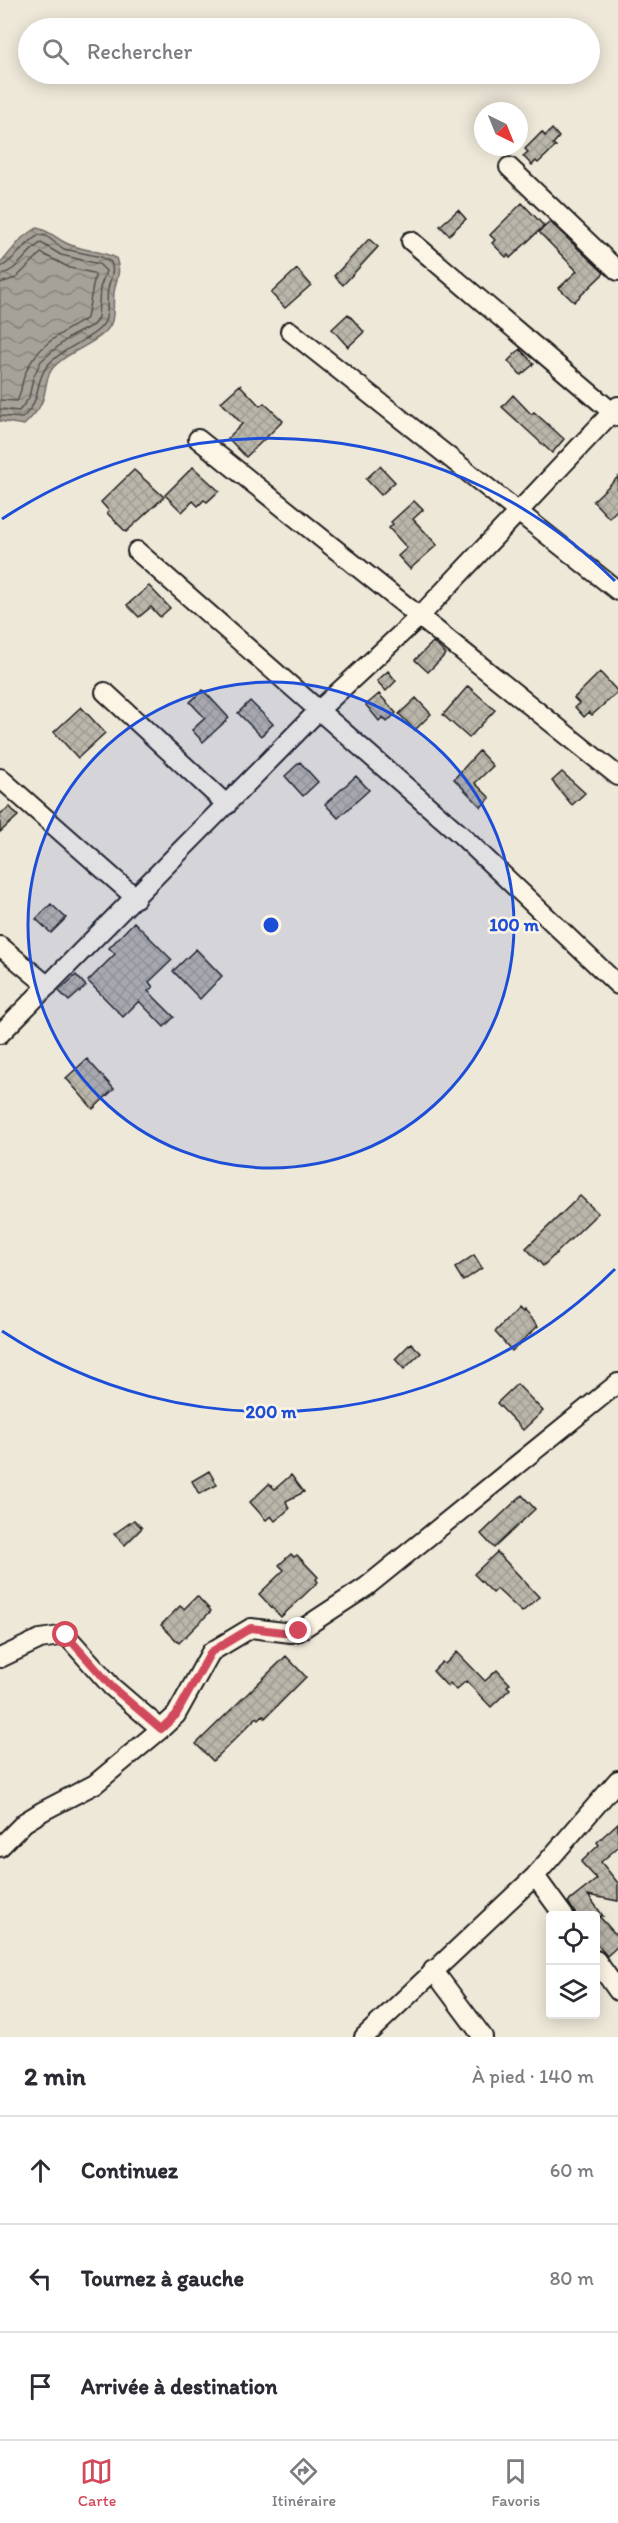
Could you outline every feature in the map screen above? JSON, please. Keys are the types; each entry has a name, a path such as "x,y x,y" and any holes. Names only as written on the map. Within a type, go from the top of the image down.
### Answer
{"street":[{"path":"509,167 618,271"},
{"path":"0,1034 319,710 420,616 616,412 411,241"},
{"path":"290,332 618,591"},
{"path":"198,439 618,776"},
{"path":"137,551 461,835 618,985"},
{"path":"105,692 227,805"},
{"path":"0,778 136,898"},
{"path":"0,946 48,986"},
{"path":"0,1847 26,1822 95,1784 161,1729 176,1715 211,1652 251,1628 291,1633 299,1631 366,1587 618,1383"},
{"path":"0,1658 40,1639 66,1635 112,1687 161,1729"},
{"path":"364,2037 535,1876 618,1780"},
{"path":"535,1876 560,1911"},
{"path":"600,1965 618,1991"},
{"path":"433,1970 483,2037"}],"water":[{"path":"37,228 72,246 116,258 119,273 114,293 113,318 108,328 102,335 67,356 52,369 41,404 24,425 0,421 0,264 22,238"}],"building":[{"path":"552,129 559,137 553,144 556,146 538,163 536,161 532,165 523,156 528,156 528,146 542,132 545,136"},
{"path":"522,203 544,226 510,258 508,255 506,257 492,243 495,240 490,235"},
{"path":"458,210 466,219 449,235 440,226"},
{"path":"550,222 604,273 574,302 559,288 577,271 539,232"},
{"path":"369,239 378,247 343,285 334,276"},
{"path":"297,269 311,285 285,308 271,293"},
{"path":"348,314 364,332 348,347 332,329"},
{"path":"520,349 534,364 521,375 508,361"},
{"path":"240,385 260,406 264,403 283,421 246,457 228,438 242,424 221,402"},
{"path":"513,395 531,414 534,412 564,439 552,453 502,407"},
{"path":"380,466 395,482 381,495 366,479"},
{"path":"193,467 219,491 207,502 204,500 198,506 193,501 182,512 165,495"},
{"path":"134,470 164,497 126,532 107,513 109,511 101,502"},
{"path":"618,477 618,509 609,518 593,501"},
{"path":"414,501 423,510 413,519 437,545 410,569 398,556 407,548 389,528 393,524 391,522"},
{"path":"149,586 170,608 160,617 151,607 139,617 127,605"},
{"path":"433,642 446,654 428,672 415,660"},
{"path":"388,671 396,681 386,691 377,681"},
{"path":"600,672 618,692 592,715 589,712 584,717 575,707 579,703 574,698"},
{"path":"468,686 495,710 469,738 443,715"},
{"path":"203,690 229,718 203,742 192,730 205,718 190,702"},
{"path":"379,694 396,713 387,722 383,717 379,721 366,705"},
{"path":"416,698 431,714 415,730 399,714"},
{"path":"250,701 273,724 261,736 238,713"},
{"path":"81,707 105,733 78,758 54,732"},
{"path":"479,751 493,766 475,783 490,798 481,807 454,779"},
{"path":"300,762 318,782 303,796 285,776"},
{"path":"562,772 585,793 572,805 552,781"},
{"path":"356,776 369,790 338,818 325,804"},
{"path":"10,807 18,816 0,832 0,814"},
{"path":"51,904 66,918 51,933 36,919"},
{"path":"134,922 172,960 149,982 153,987 148,991 174,1017 164,1027 139,1001 123,1017 88,981 115,954 109,948"},
{"path":"196,949 222,976 200,999 173,971"},
{"path":"76,975 86,986 69,1001 59,991"},
{"path":"87,1059 114,1089 93,1109 66,1078"},
{"path":"580,1196 598,1213 543,1266 526,1248"},
{"path":"474,1255 482,1268 463,1281 455,1268"},
{"path":"518,1308 522,1312 523,1310 538,1326 512,1351 495,1332"},
{"path":"411,1343 421,1353 404,1369 395,1359"},
{"path":"517,1384 543,1411 523,1430 497,1403"},
{"path":"209,1471 217,1485 199,1494 192,1481"},
{"path":"291,1475 304,1492 286,1501 289,1509 275,1521 271,1516 266,1520 250,1502 269,1484 275,1489"},
{"path":"522,1495 535,1509 494,1548 481,1534"},
{"path":"134,1520 142,1528 125,1545 114,1534"},
{"path":"497,1552 539,1597 522,1612 497,1589 493,1593 474,1574"},
{"path":"291,1554 294,1557 297,1555 318,1577 316,1579 318,1582 281,1617 259,1594 284,1570 279,1565"},
{"path":"197,1596 211,1611 179,1643 161,1625 180,1606 184,1609"},
{"path":"457,1652 485,1681 497,1670 510,1684 507,1686 510,1689 491,1707 466,1681 456,1690 450,1683 447,1686 433,1671 442,1662 445,1664"},
{"path":"286,1656 306,1677 265,1718 263,1715 259,1719 257,1717 213,1761 196,1744"},
{"path":"618,1823 618,1847 601,1862 618,1883 618,1901 588,1895 599,1911 574,1911 568,1902 597,1879 581,1862 599,1845 597,1842"},
{"path":"600,1917 618,1937 618,1946 607,1956 600,1948"}],"route":[{"path":"66,1635 112,1687 161,1729 176,1715 211,1652 251,1628 291,1633 299,1631"}]}
